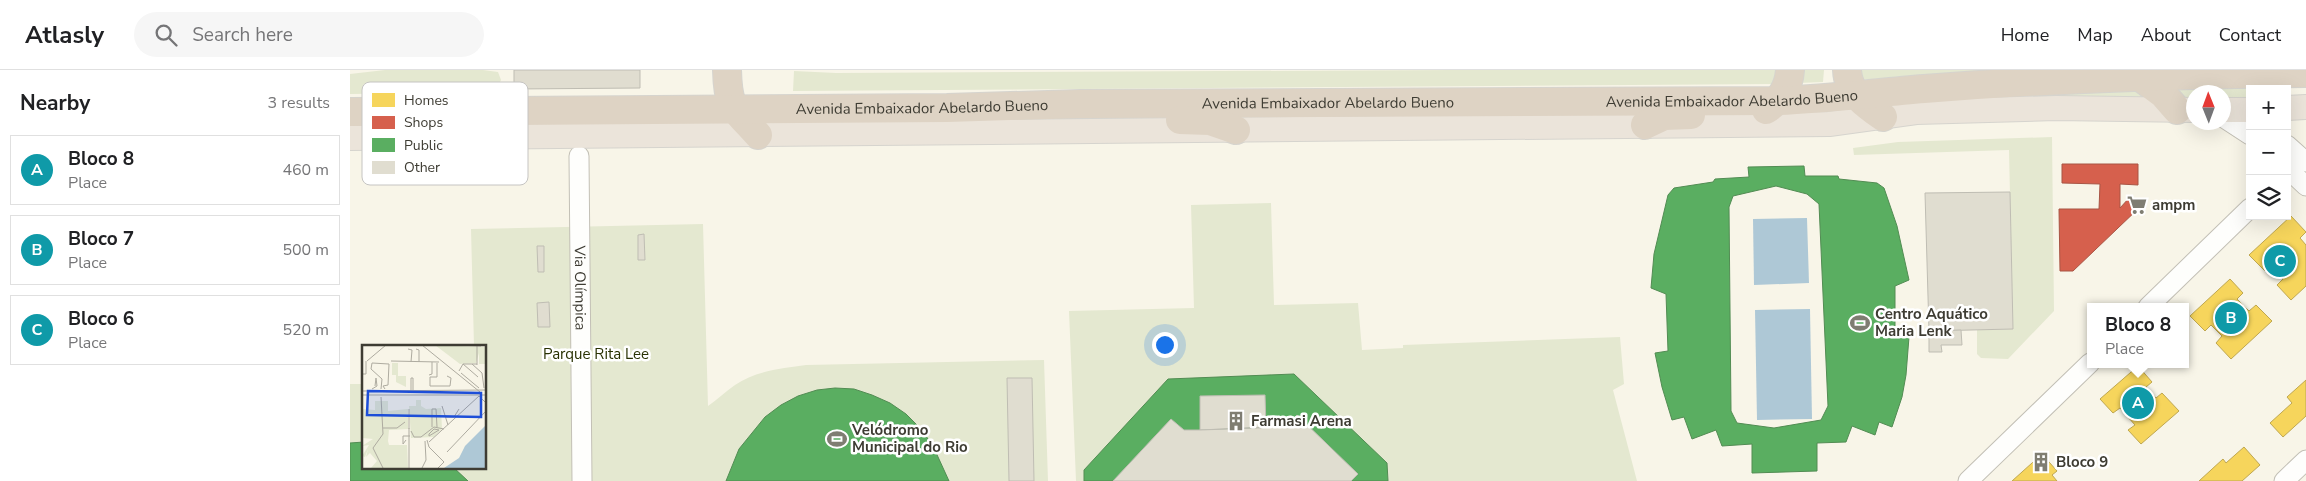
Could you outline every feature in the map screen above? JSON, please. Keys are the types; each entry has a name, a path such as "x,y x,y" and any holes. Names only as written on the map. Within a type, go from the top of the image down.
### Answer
{"highway":[{"path":"727,70 729,96 734,109 758,135"},
{"path":"1645,125 1670,115 1749,115 1766,110 1778,101 1786,88 1790,70"},
{"path":"1847,70 1850,85 1857,96 1883,117"},
{"name":"Avenida Embaixador Abelardo Bueno","path":"528,111 947,108 1080,104 1778,101 1857,96 1922,89 2139,76 2304,73"},
{"path":"2139,76 2186,110"},
{"path":"947,108 988,115 1095,115 1154,120 1210,120 1236,130"}],"main road":[{"path":"2291,108 2306,107"},
{"name":"Avenida Embaixador Abelardo Bueno","path":"528,137 1829,124 1916,112 2030,108 2186,110"},
{"path":"2231,110 2246,110"}],"street":[{"path":"2231,123 2246,132"},
{"name":"Via Olímpica","path":"579,156 582,481"},
{"path":"2295,166 2306,186"},
{"path":"2152,303 2246,212"},
{"path":"1968,481 2087,366"},
{"path":"2284,481 2306,460"}],"green space":[{"path":"385,70 483,70 498,72 501,80 500,82 362,82 362,94 350,94 350,74"},
{"path":"1779,70 1774,84 793,91 794,71 836,73"},
{"path":"1798,70 1824,70 1823,82 1798,83"},
{"path":"1856,70 1989,70 1860,80"},
{"path":"2290,80 2286,85 2246,85 2246,100 2231,100 2231,85 2186,85 2186,100 2183,100 2163,84"},
{"path":"2130,87 2152,98 1885,101"},
{"path":"2052,137 2054,311 2008,359 1981,358 1977,354 1977,330 2013,329 2009,150 1854,155 1853,148 1898,142"},
{"path":"1271,203 1274,305 1358,303 1362,350 1403,348 1403,345 1620,337 1624,384 1613,390 1637,481 1076,481 1069,311 1194,308 1191,205"},
{"name":"Parque Rita Lee","path":"703,224 708,406 735,385 751,376 797,366 1044,360 1048,481 350,481 350,384 362,384 362,468 486,468 486,345 474,345 471,229"}],"water":[{"path":"1807,218 1809,283 1754,285 1753,219"},
{"path":"1810,309 1812,419 1757,420 1755,310"}],"building: Homes":[{"path":"2291,216 2306,232 2300,238 2306,245 2306,286 2291,300 2277,285 2283,279 2270,266 2265,271 2249,255 2287,220 2291,220"},
{"path":"2230,279 2243,293 2237,299 2249,311 2256,305 2272,321 2231,359 2216,343 2222,336 2211,325 2205,331 2190,316"},
{"path":"2136,368 2140,368 2152,382 2146,387 2156,398 2162,393 2179,411 2141,444 2128,430 2135,425 2120,408 2113,413 2100,399"},
{"path":"2306,380 2306,416 2283,437 2270,423 2292,403 2287,397"},
{"path":"2244,447 2260,465 2242,481 2199,481 2223,459 2226,463"},
{"name":"Bloco 9","path":"2042,454 2057,471 2052,475 2057,481 2012,481"}],"building: Shops":[{"path":"2062,164 2138,164 2138,185 2120,184 2120,208 2130,197 2140,207 2073,271 2060,271 2059,209 2099,209 2100,184 2062,183"}],"building: Public":[{"name":"Centro Aquático Maria Lenk","path":"1804,166 1805,176 1838,176 1839,179 1877,183 1884,188 1897,226 1909,280 1895,286 1895,331 1909,337 1902,397 1892,427 1879,422 1875,435 1852,426 1846,442 1817,443 1817,471 1752,473 1752,444 1722,446 1716,430 1692,439 1684,417 1672,420 1662,387 1655,353 1668,351 1666,294 1651,288 1654,254 1668,195 1674,188 1713,182 1715,179 1749,177 1748,167","holes":["1776,186 1807,194 1819,204 1828,406 1821,420 1774,428 1737,423 1731,411 1729,207 1733,196"]},
{"name":"Farmasi Arena","path":"1294,374 1387,463 1388,481 1084,481 1084,470 1168,379"},
{"name":"Velódromo Municipal do Rio","path":"835,388 854,389 872,395 890,403 906,414 921,429 933,446 949,481 726,481 739,449 765,417 781,405 798,396 817,390"},
{"path":"362,442 362,468 454,468 468,481 350,481 350,443"}],"building: Other":[{"path":"514,70 640,70 640,88 528,89 528,82 514,82"},
{"path":"2010,192 2013,329 1929,331 1925,193"},
{"path":"644,234 645,260 638,260 638,235"},
{"path":"537,246 544,246 544,272 538,272"},
{"path":"549,302 550,327 538,327 537,303"},
{"path":"1961,330 1962,345 1941,345 1942,352 1929,352 1929,331"},
{"path":"1007,378 1032,378 1034,481 1009,481"},
{"path":"1265,395 1266,427 1200,430 1200,396"},
{"path":"1297,415 1358,474 1351,481 1113,481 1171,419 1184,430 1200,430 1285,427"}],"place":[{"name":"ampm","path":"2137,205"},
{"name":"Bloco 6","path":"2280,261"},
{"name":"Bloco 7","path":"2231,318"},
{"name":"Centro Aquático Maria Lenk","path":"1860,323"},
{"name":"Bloco 8","path":"2138,403"},
{"name":"Farmasi Arena","path":"1236,421"},
{"name":"Velódromo Municipal do Rio","path":"837,439"},
{"name":"Bloco 9","path":"2041,462"}]}
